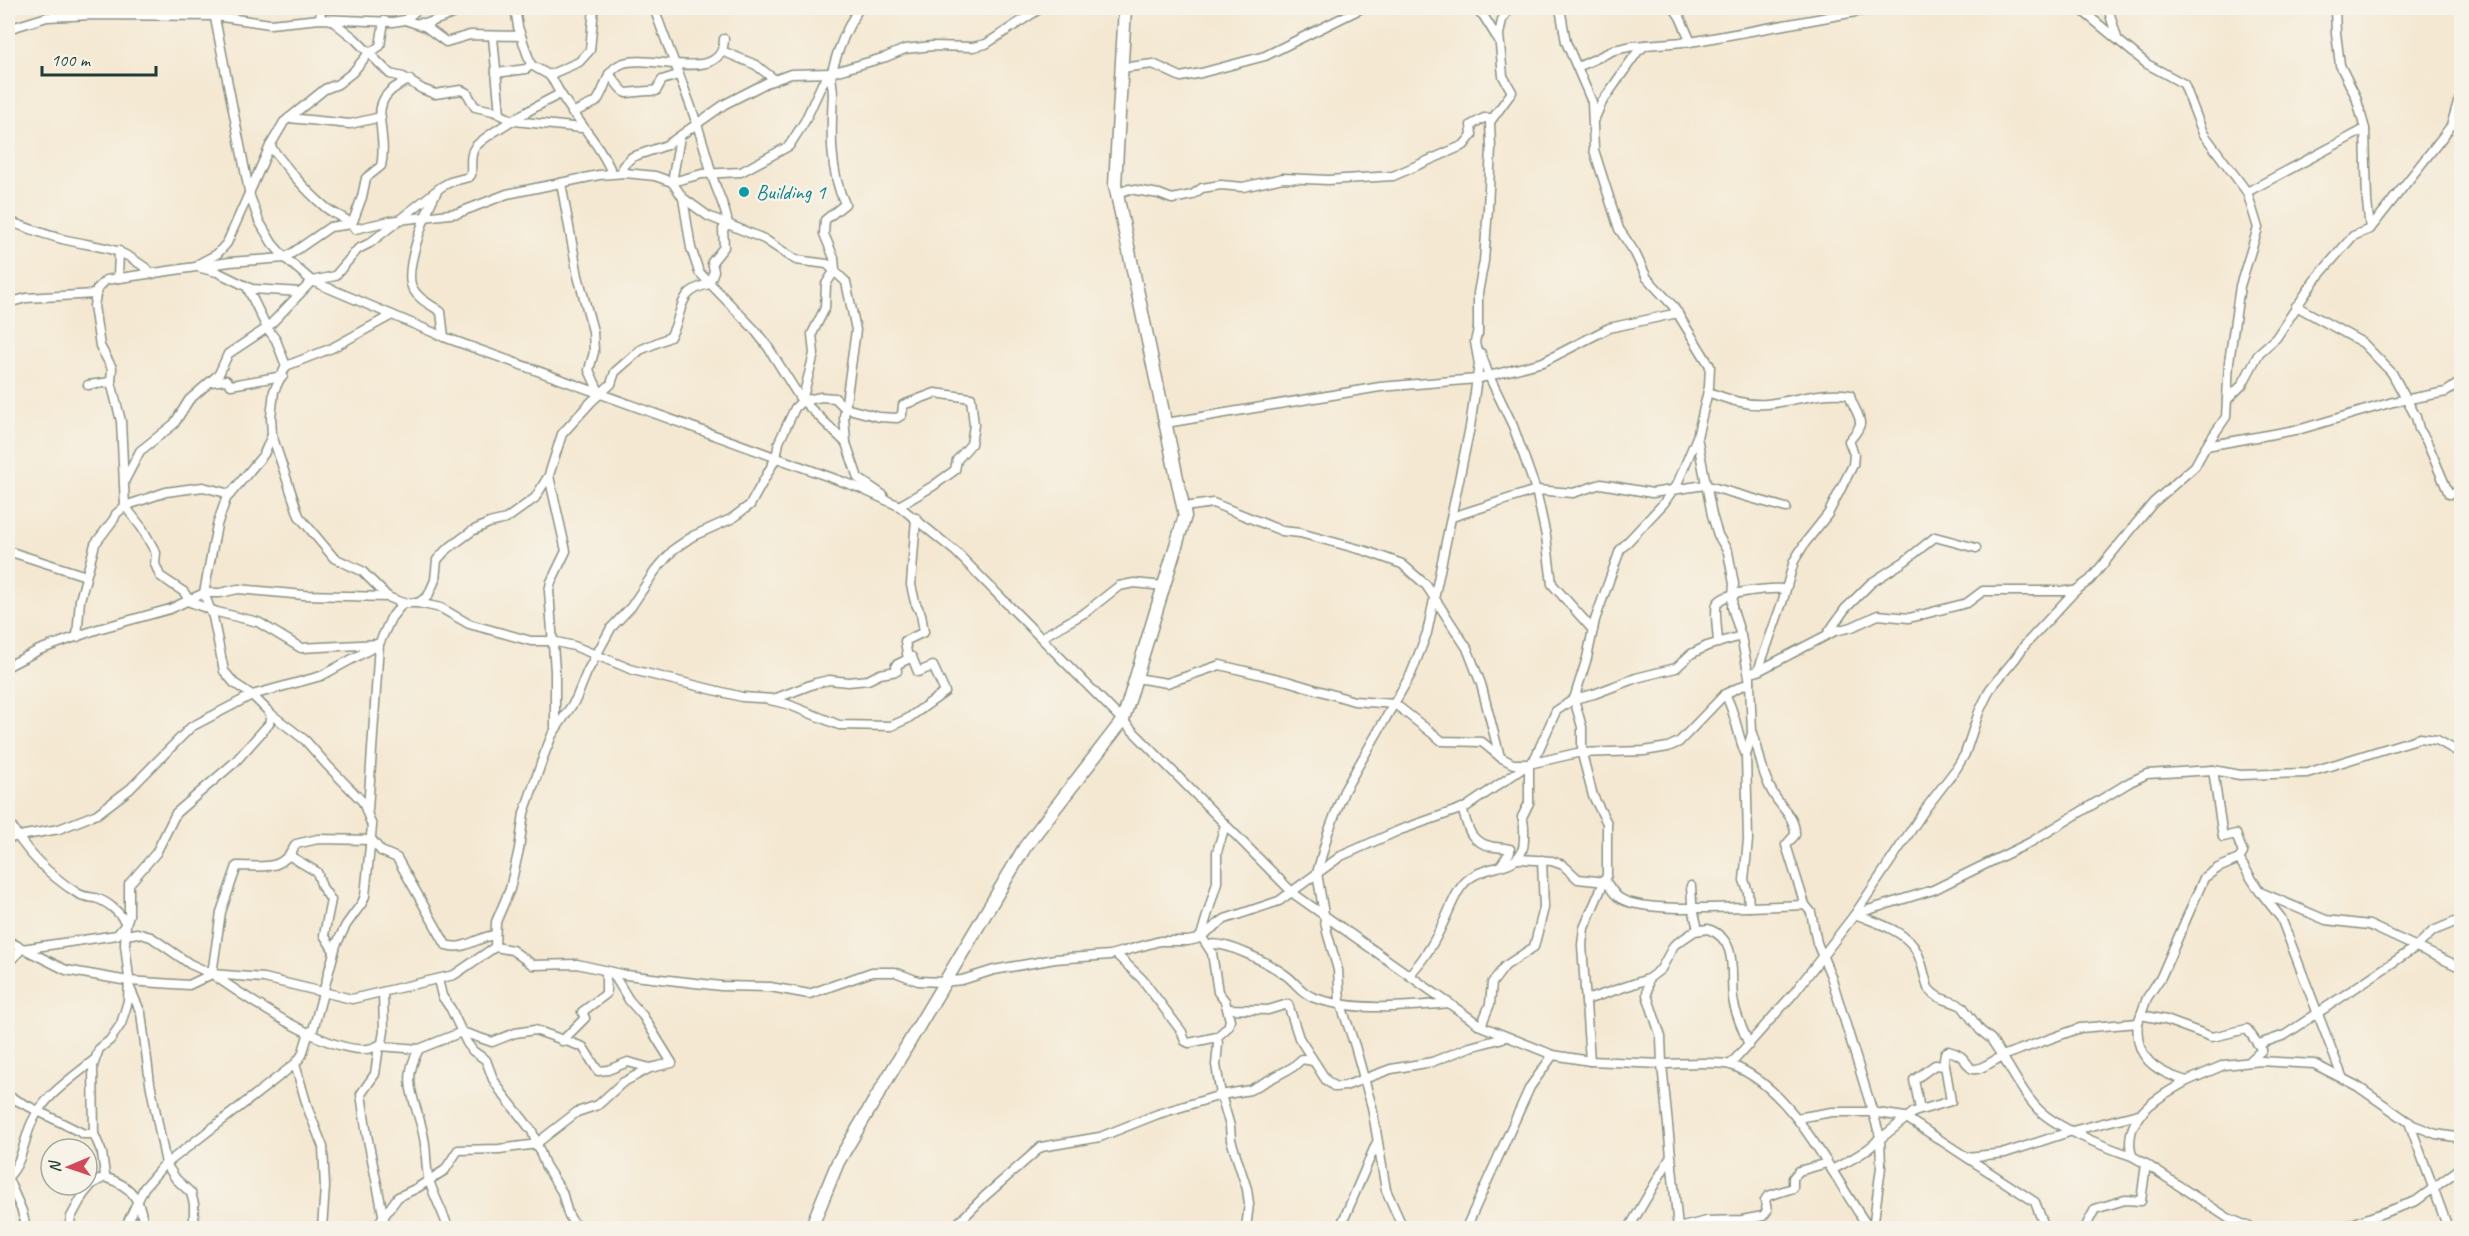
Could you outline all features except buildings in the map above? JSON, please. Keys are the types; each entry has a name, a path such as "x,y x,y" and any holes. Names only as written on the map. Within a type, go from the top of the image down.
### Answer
{"main road":[{"path":"811,1228 838,1162 1025,847 1123,720 1185,516 1116,194 1125,8"}],"street":[{"path":"320,19 321,8"},
{"path":"405,20 419,8"},
{"path":"416,23 428,23 463,8"},
{"path":"515,8 531,65 549,75 582,128 617,173"},
{"path":"549,75 579,62 590,50 594,8"},
{"path":"654,8 698,124 711,173 724,204 728,224"},
{"path":"270,146 297,182 327,209 352,224 355,229 400,219 458,213 507,194 617,173 655,177 672,182 711,173 741,172 789,146 805,122 822,84 831,74 841,41 859,8"},
{"path":"617,173 632,157 659,149 726,104 775,80 791,74 831,74 905,49 986,44 1041,8"},
{"path":"1121,68 1153,64 1181,77 1202,73 1265,56 1362,8"},
{"path":"1473,8 1483,15 1500,42"},
{"path":"1509,8 1502,20 1500,42 1503,76 1512,92 1491,118 1488,208 1484,261 1478,293 1478,343 1489,376 1513,426 1536,490 1546,537 1552,584 1593,630"},
{"path":"1560,8 1564,35 1592,102 1593,137 1598,166 1619,228 1647,278 1678,313 1707,361 1710,372 1708,392 1697,437 1688,461 1672,490 1648,521 1620,550 1604,589 1574,699 1582,727 1582,754 1593,796 1607,823 1606,882 1584,928 1582,945 1590,1061"},
{"path":"1674,8 1691,42"},
{"path":"1578,67 1614,50 1691,42 1872,9 1897,8"},
{"path":"1730,1065 1822,958 1855,914 1926,808 1956,769 1965,754 1985,696 2024,646 2075,591 2090,580 2153,503 2195,466 2226,417 2229,362 2240,286 2258,228 2247,192 2204,133 2184,84 2148,64 2079,8"},
{"path":"2108,8 2117,38"},
{"path":"2335,8 2340,65 2356,97 2365,129 2370,229"},
{"path":"214,12 249,194 259,221 272,243 285,258 312,281 444,337 860,488 899,506"},
{"path":"8,30 47,17 214,12 270,24 320,19 405,20 426,27 446,42 470,35 521,36"},
{"path":"330,20 354,38 390,74 410,81 422,89 435,94 462,90 467,93 475,107 500,114 514,121 582,128"},
{"path":"195,266 217,254 227,243 270,146 284,122 325,89 338,84 353,72 368,54 380,46 384,21"},
{"path":"493,37 500,114"},
{"path":"572,113 596,102 609,74 621,64 652,61 674,64 711,63 722,51 724,39"},
{"path":"1594,121 1602,102 1638,51 1646,45"},
{"path":"722,51 756,65 775,80"},
{"path":"496,74 526,69 531,65"},
{"path":"609,74 627,93 643,90 656,91 662,80 678,75"},
{"path":"495,947 496,922 507,897 519,849 526,806 554,731 576,699 606,635 631,607 665,559 693,536 721,524 746,509 755,498 776,458 783,432 795,408 802,401 814,354 812,334 825,308 826,284 835,270 834,258 824,234 825,220 845,204 837,187 835,176 831,128 833,91 831,74"},
{"path":"352,224 366,178 381,166 381,117 384,96 390,89 410,81"},
{"path":"125,480 140,452 174,424 189,400 219,374 228,354 267,328 312,281 335,276 358,249 441,187 469,177 472,153 476,147 560,94"},
{"path":"2227,400 2242,385 2259,353 2276,338 2314,281 2353,236 2370,229 2451,126 2458,102 2462,97"},
{"path":"289,118 350,124 381,117"},
{"path":"1116,194 1129,189 1159,194 1172,199 1192,195 1202,188 1211,186 1243,187 1283,178 1328,180 1393,176 1464,145 1472,135 1471,125 1484,118 1491,118"},
{"path":"2247,192 2365,129"},
{"path":"680,137 672,182 682,198 694,263 710,284 754,329 802,401 846,443"},
{"path":"561,183 578,276 593,331 594,352 589,370 600,394"},
{"path":"441,187 436,192 410,263 410,281 413,290 427,305 441,312 444,337"},
{"path":"682,198 708,216 764,239 796,260 827,264 846,282 856,330 845,408 846,443 858,478 916,518 956,552 1292,891 1481,1026 1507,1037 1553,1055 1590,1061 1730,1065 1774,1093 1797,1118 1869,1228"},
{"path":"8,221 62,239 119,250 153,274"},
{"path":"352,224 330,227 285,258 195,266 106,280 95,294 94,306 100,346 112,368 111,382 121,422 125,506 142,528 156,553 155,564 160,576 184,592 190,602 210,610 258,622 301,648 379,644"},
{"path":"710,284 714,271 712,262 724,247 723,229 728,224"},
{"path":"118,278 119,250"},
{"path":"195,266 217,272 247,287 301,292"},
{"path":"418,603 428,596 435,580 437,560 446,550 472,531 489,523 506,519 542,489 562,434 611,384 615,372 640,351 670,337 678,313 690,292 695,287 710,284"},
{"path":"247,287 267,328 276,340 286,366 274,391 272,435 299,516 334,558 362,571 388,597"},
{"path":"8,303 26,298 95,294"},
{"path":"2296,306 2363,343 2391,373 2407,400 2449,494 2462,492"},
{"path":"1166,423 1380,387 1477,379 1543,362 1609,328 1678,313"},
{"path":"378,321 392,315"},
{"path":"286,366 332,348 392,315"},
{"path":"1403,1228 1386,1190 1372,1107 1338,996 1337,961 1327,932 1317,873 1328,833 1344,791 1411,674 1427,633 1452,517 1477,379 1479,364 1475,342 1478,329"},
{"path":"211,382 226,380 231,385 283,376"},
{"path":"2206,446 2301,429 2407,400 2446,392 2462,381"},
{"path":"88,385 111,382"},
{"path":"1708,392 1751,404 1792,400 1817,394 1850,395 1851,403 1860,419 1860,425 1849,441 1854,454 1853,465 1828,514 1804,543 1794,561 1758,671"},
{"path":"802,401 821,397 835,398 845,408 879,417 897,418 902,415 903,405 926,395 941,393 971,398 974,425 971,444 957,460 955,470 899,506"},
{"path":"272,435 264,454 230,494 217,525 204,593 224,671 234,683 306,740 368,810"},
{"path":"1697,437 1705,485 1718,535 1728,552 1734,594 1732,607 1742,636 1750,682"},
{"path":"549,475 566,551 551,582 555,671 554,731"},
{"path":"1452,517 1536,490 1573,493 1601,484 1652,493 1705,485 1786,508"},
{"path":"77,637 80,600 95,544 116,514 125,506 166,492 203,487 230,494"},
{"path":"1184,507 1214,503 1282,531 1299,533 1366,551 1402,564 1426,585 1471,657 1481,684 1500,757"},
{"path":"908,659 905,641 924,632 921,614 911,585 916,518"},
{"path":"1826,636 1845,609 1871,583 1905,561 1935,537 1976,548"},
{"path":"8,551 86,576"},
{"path":"1041,637 1086,612 1119,586 1134,583 1164,586"},
{"path":"8,666 39,650 190,602 204,593 220,593 238,589 304,595 388,597 403,603 418,603 441,608 469,624 522,639 552,640 598,654 633,670 718,693 787,704 839,725 891,726 907,719 945,692 933,666 918,672 912,657 896,665 897,671 880,674 874,678 854,682 829,680 767,700"},
{"path":"1718,643 1716,604 1734,594 1785,589"},
{"path":"1873,1228 1881,1167 1880,1139 1831,976 1822,958 1811,912 1805,905 1786,845 1795,835 1796,829 1790,816 1770,788 1752,733 1750,673 1826,636 1878,615 1909,618 1962,604 1983,591 2075,591"},
{"path":"125,1228 138,1200 153,1177 166,1164 295,1064 302,1055 325,991 334,951 346,925 365,896 372,840 372,826 368,810 379,644 391,618 403,603"},
{"path":"8,941 66,970 128,983 189,985 212,974 264,978 352,999 453,975 495,947 512,950 533,965 577,964 611,973 721,986 770,987 810,994 872,972 895,972 918,981 944,982 1055,959 1116,954 1160,942 1188,940 1201,936 1225,919 1279,901 1351,851 1400,830 1462,808 1481,798 1535,758 1556,711 1574,699 1636,678 1676,668 1691,654 1742,636"},
{"path":"8,838 59,829 97,814 130,789 191,727 252,695 321,676 379,644"},
{"path":"1136,678 1167,683 1220,665 1287,681 1354,701 1395,704 1442,741 1482,742 1500,757 1513,764 1529,764 1577,753 1644,751 1668,747 1678,742 1725,694 1750,682"},
{"path":"1725,694 1732,706 1740,742 1746,755"},
{"path":"104,1177 105,1164 94,1134 94,1060 99,1049 110,1040 121,1024 128,1001 126,924 129,915 129,884 156,853 176,813 235,762 269,724 271,714"},
{"path":"1749,907 1744,880 1748,840 1746,755 1752,733"},
{"path":"1855,914 1933,890 2031,842 2114,790 2147,774 2212,770 2240,775 2307,773 2420,738 2436,740 2462,754"},
{"path":"1519,859 1524,850 1522,817 1529,803 1529,764"},
{"path":"2187,1082 2164,1072 2144,1056 2136,1037 2139,1019 2147,998 2161,977 2204,878 2218,868 2239,859 2243,853 2236,834 2223,837 2212,770"},
{"path":"1462,808 1468,831 1474,840 1488,846 1510,849 1501,865"},
{"path":"8,820 35,858 57,880 85,897 102,901 122,915 126,924"},
{"path":"1201,936 1217,882 1217,852 1225,825"},
{"path":"212,974 221,912 237,866 275,867 290,856 296,844 318,839 372,840 381,850 397,858 446,945 455,948 466,946 484,936 495,935"},
{"path":"290,856 317,872 322,887 331,900 324,935 334,951"},
{"path":"1409,975 1428,953 1469,878 1519,859 1542,860 1563,865 1578,879 1606,882 1619,898 1640,905 1693,908 1805,905"},
{"path":"2239,859 2260,892 2281,918 2344,1079"},
{"path":"1481,1026 1490,1004 1492,983 1506,966 1534,947 1544,908 1542,860"},
{"path":"1691,886 1698,930"},
{"path":"2260,892 2326,920 2369,925 2462,968"},
{"path":"1855,914 1896,932 1910,942 1915,948 1928,988 1944,1001 1962,1006 1980,1030 1991,1039 2034,1105 2050,1119 2106,1148 2132,1156 2228,1218 2252,1228"},
{"path":"2259,1044 2285,1035 2416,947 2433,931 2462,919"},
{"path":"8,963 22,949 117,935 126,924"},
{"path":"1586,1000 1648,979 1661,969 1674,945 1698,930 1712,930 1726,945 1731,955 1734,1004 1749,1045"},
{"path":"126,935 137,933 151,937 190,964 212,974 247,999 309,1032 346,1048 379,1046 419,1048 462,1032 492,1042 515,1033 540,1030 562,1041 583,1047 598,1071 608,1070 628,1062 650,1068"},
{"path":"1116,954 1142,979 1182,1032 1185,1041 1197,1042 1216,1037 1230,1024 1227,1009 1218,992 1215,964 1209,945 1201,936"},
{"path":"1209,945 1215,943 1229,946 1281,972 1310,996 1341,1005 1414,1006 1449,1003"},
{"path":"562,1041 585,1018 582,1012 606,994 611,973"},
{"path":"375,1228 384,1219 398,1197 445,1170 458,1150 537,1144 576,1112 598,1105 622,1083 650,1068 670,1065 672,1060 611,973"},
{"path":"438,979 442,996 473,1051 486,1060 493,1079 532,1131 545,1165 562,1192 568,1214 574,1224 581,1228"},
{"path":"1648,979 1647,995 1660,1037 1678,1228 1707,1221 1742,1220 1763,1216 1767,1211 1765,1200 1768,1196 1793,1188 1793,1178 1800,1171 1830,1166 1861,1154 1905,1117 1920,1109 1951,1101 1945,1066 1945,1053 1948,1052 1956,1055 1971,1070 1980,1070 2002,1056 2080,1028 2139,1019 2166,1020 2212,1037 2247,1029 2263,1052 2248,1062"},
{"path":"128,983 141,1013 150,1083 166,1164 176,1179 191,1193 194,1204 194,1228"},
{"path":"383,992 382,1043 379,1046 375,1074 361,1094 384,1219"},
{"path":"1227,1009 1268,1010 1287,1004 1295,1029 1313,1061 1333,1087 1345,1086 1391,1069 1432,1062 1470,1047 1507,1037"},
{"path":"1216,1037 1218,1044 1216,1065 1221,1095 1230,1126 1231,1140 1247,1189 1249,1204 1246,1228"},
{"path":"419,1048 409,1077 413,1102 425,1140 429,1179 448,1228"},
{"path":"1466,1228 1530,1087 1553,1055"},
{"path":"952,1228 1041,1147 1100,1137 1158,1114 1221,1095 1250,1090 1285,1072 1302,1059 1313,1061"},
{"path":"26,1228 22,1210 8,1178 18,1163 38,1112 57,1090 94,1060"},
{"path":"2132,1156 2131,1134 2150,1102 2215,1068 2268,1060 2314,1064 2357,1086 2428,1131 2462,1138"},
{"path":"295,1064 308,1109 323,1147 325,1187 321,1228"},
{"path":"1920,1109 1914,1080 1922,1072 1935,1065 1945,1066"},
{"path":"8,1096 84,1134 94,1134"},
{"path":"1797,1118 1832,1112 1871,1112 1905,1117 2035,1202 2045,1228"},
{"path":"1967,1158 2005,1153 2072,1131 2142,1113"},
{"path":"2409,1121 2448,1228"},
{"path":"1340,1228 1367,1162 1377,1144"},
{"path":"1629,1228 1670,1157"},
{"path":"2085,1228 2095,1209 2125,1200 2141,1201 2146,1164"},
{"path":"2341,1228 2415,1201 2462,1167"},
{"path":"104,1177 119,1184 138,1200 142,1210 144,1228"},
{"path":"68,1226 77,1204 90,1186 104,1177"}],"place":[{"name":"Building 1","path":"744,192"}]}
